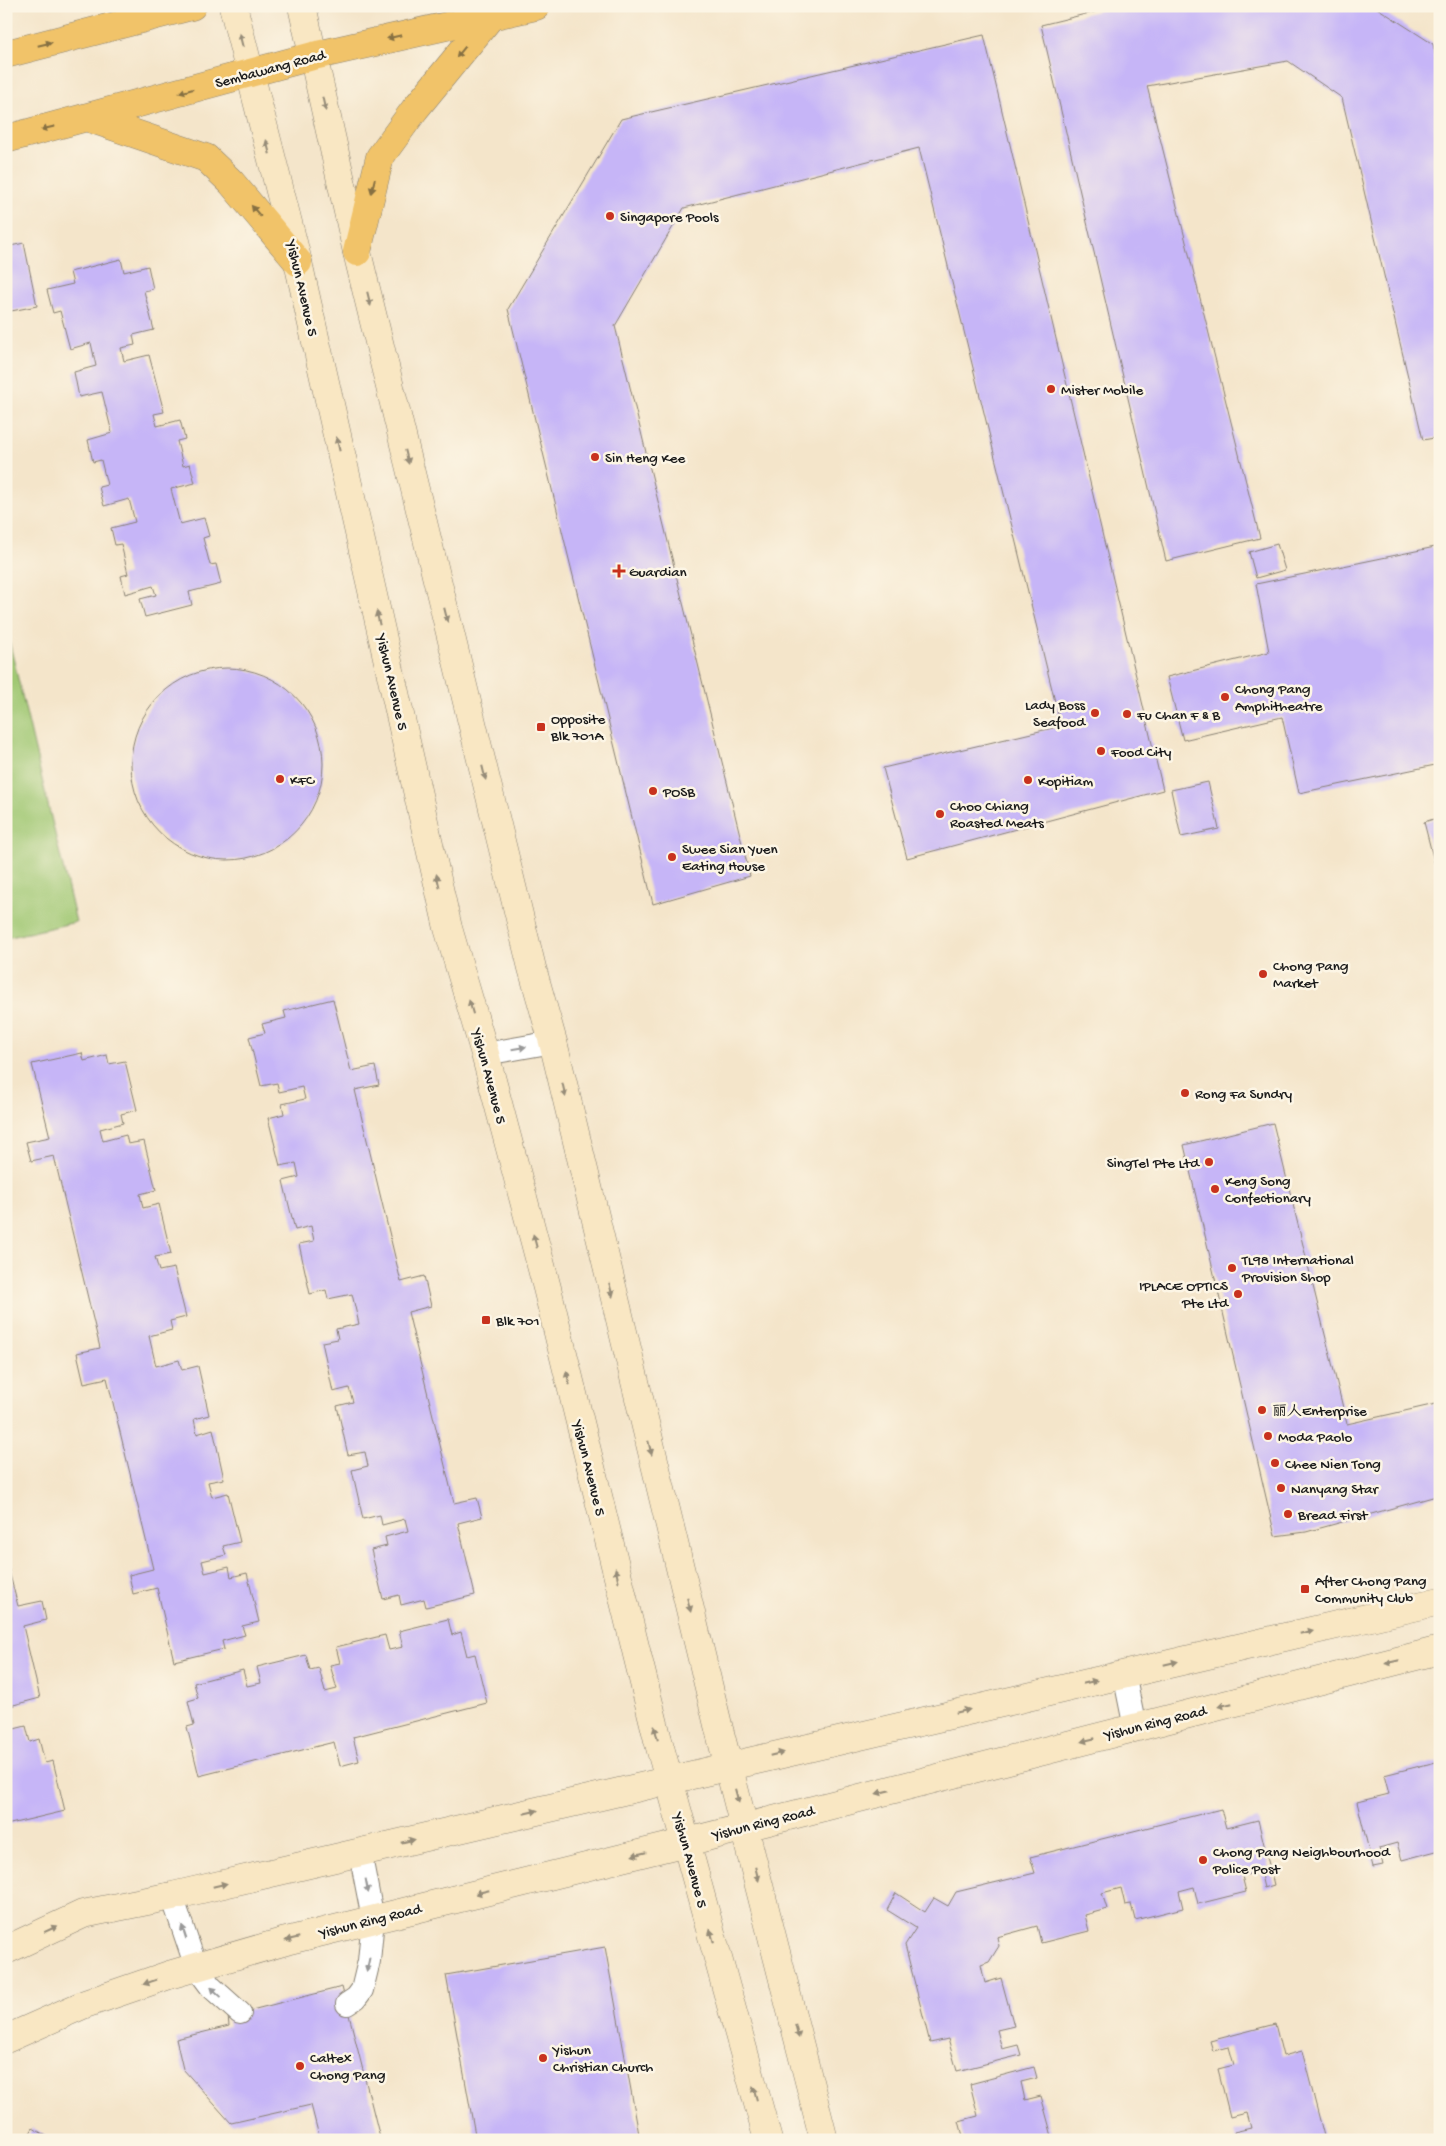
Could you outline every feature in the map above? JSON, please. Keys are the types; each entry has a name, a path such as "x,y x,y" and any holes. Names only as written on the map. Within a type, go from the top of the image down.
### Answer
{"main road":[{"path":"6,54 192,6"},
{"name":"Yishun Avenue 5","path":"233,6 298,262 448,928 485,1054 547,1288 669,1780 768,2140"},
{"path":"302,6 357,252 532,968 553,1042 600,1243 729,1766 824,2140"},
{"name":"Sembawang Road","path":"6,139 90,118 313,56 536,6"},
{"path":"357,252 380,157 415,109 492,15"},
{"path":"90,118 206,158 231,182 298,262"},
{"path":"6,1950 82,1914 172,1896 1440,1601"},
{"name":"Yishun Ring Road","path":"6,2040 85,2004 196,1967 286,1941 687,1842 1440,1650"}],"lane":[{"path":"485,1054 553,1042"},
{"path":"1124,1674 1135,1728"},
{"path":"347,2004 356,1998 362,1990 369,1961 373,1919 360,1852"},
{"path":"172,1896 196,1967 211,1987 240,2013"}],"green space":[{"path":"6,628 76,922 6,938"}],"building":[{"path":"1118,6 1374,6 1433,44 1440,77 1440,437 1423,440 1342,98 1288,61 1147,86 1260,538 1166,561 1041,25"},
{"path":"984,35 1163,790 907,858 883,768 1061,726 919,148 684,208 615,326 750,876 653,904 508,309 621,119"},
{"path":"24,243 37,306 6,312 6,247"},
{"path":"121,259 124,272 148,266 153,289 144,291 154,330 133,335 135,345 121,348 124,361 149,355 164,412 154,414 157,426 180,420 185,439 177,441 183,466 190,464 195,483 171,489 180,524 204,518 209,536 203,538 210,565 216,564 221,584 189,592 192,605 145,617 140,599 156,595 153,586 125,594 121,576 128,574 121,544 115,545 111,528 135,522 129,499 104,506 99,487 107,485 101,460 93,462 88,440 112,433 102,392 79,397 74,372 96,366 91,343 70,349 60,311 53,313 47,290 73,284 70,272"},
{"path":"1277,544 1285,570 1256,578 1249,552"},
{"path":"1440,546 1440,764 1299,793 1282,717 1183,740 1167,677 1269,652 1256,584"},
{"path":"227,668 255,672 280,684 295,696 307,711 319,736 323,764 319,792 307,817 295,832 280,844 255,856 227,860 199,856 174,844 159,832 147,817 135,792 131,764 135,736 147,711 159,696 174,684 199,672"},
{"path":"1208,782 1219,829 1181,837 1171,790"},
{"path":"1440,817 1440,881 1439,881 1424,822"},
{"path":"333,999 351,1071 375,1066 379,1085 355,1090 401,1282 424,1276 431,1306 408,1312 454,1503 477,1498 482,1517 458,1523 475,1595 426,1607 424,1599 401,1605 399,1595 383,1599 371,1550 387,1546 385,1537 408,1531 405,1519 382,1525 380,1515 363,1519 352,1470 368,1466 365,1452 348,1455 337,1406 353,1402 349,1388 333,1392 322,1342 338,1339 336,1329 359,1324 352,1294 328,1299 326,1290 310,1294 299,1244 314,1241 311,1226 295,1230 283,1181 299,1177 296,1163 280,1166 268,1118 284,1114 282,1104 305,1099 302,1087 279,1092 277,1083 261,1086 249,1037 265,1033 262,1024 286,1018 284,1011"},
{"path":"82,1053 84,1061 107,1055 109,1064 125,1061 137,1110 121,1114 123,1123 100,1129 103,1141 126,1135 128,1144 144,1141 156,1190 140,1194 143,1208 159,1204 171,1254 155,1257 159,1271 174,1268 186,1317 170,1321 172,1330 149,1336 156,1366 179,1360 182,1370 198,1366 209,1415 194,1419 197,1434 213,1429 224,1479 208,1482 212,1497 228,1493 240,1542 223,1546 226,1555 202,1561 205,1573 229,1567 231,1577 247,1573 259,1622 242,1626 245,1635 222,1641 224,1649 174,1661 157,1588 133,1594 129,1575 153,1569 107,1378 84,1383 77,1353 100,1348 54,1156 31,1161 26,1142 50,1137 32,1064"},
{"path":"1273,1123 1347,1424 1440,1403 1440,1495 1306,1532 1275,1536 1184,1145"},
{"path":"6,1559 18,1606 42,1601 46,1620 23,1626 40,1698 6,1707"},
{"path":"448,1619 452,1635 461,1632 467,1656 475,1654 487,1703 353,1737 359,1761 340,1766 334,1742 199,1776 187,1727 194,1725 188,1701 198,1698 194,1683 243,1670 247,1686 261,1683 257,1667 306,1655 310,1670 319,1668 325,1692 337,1689 330,1665 340,1663 336,1647 385,1635 389,1650 403,1647 399,1631"},
{"path":"26,1726 30,1742 39,1739 45,1763 53,1761 65,1811 6,1825 6,1731"},
{"path":"1440,1761 1440,1850 1402,1860 1397,1843 1379,1848 1383,1865 1373,1867 1357,1802 1389,1794 1384,1775"},
{"path":"1221,1809 1226,1828 1258,1820 1274,1885 1264,1888 1260,1871 1242,1876 1246,1892 1198,1904 1194,1887 1179,1891 1183,1908 1135,1920 1131,1904 1125,1905 1121,1888 1102,1893 1107,1909 1085,1915 1089,1931 1041,1943 1037,1926 997,1937 999,1946 989,1962 981,1965 985,1983 1001,1978 1014,2026 997,2030 1002,2049 1018,2045 1021,2055 957,2071 948,2039 930,2043 905,1945 916,1928 887,1910 896,1893 925,1912 934,1898 948,1906 956,1892 1035,1873 1030,1857"},
{"name":"Yishun Christian Church","path":"605,1947 640,2140 476,2140 446,1975"},
{"name":"Caltex Chong Pang","path":"342,1987 380,2138 320,2140 311,2105 231,2123 183,2069 176,2039 229,2026 228,2016"},
{"path":"1275,2024 1283,2056 1302,2051 1325,2140 1236,2140 1234,2132 1251,2128 1247,2113 1230,2117 1218,2069 1234,2065 1229,2047 1213,2051 1210,2041"},
{"path":"1034,2067 1037,2078 1021,2082 1025,2100 1041,2096 1053,2140 964,2140 959,2121 978,2116 970,2084"},
{"path":"33,2128 53,2140 26,2140"}],"place":[{"name":"Singapore Pools","path":"610,216"},
{"name":"Mister Mobile","path":"1051,389"},
{"name":"Sin Heng Kee","path":"595,457"},
{"name":"Guardian","path":"619,571"},
{"name":"Chong Pang Amphitheatre","path":"1225,697"},
{"name":"Lady Boss Seafood","path":"1095,713"},
{"name":"Fu Chan F & B","path":"1127,714"},
{"name":"Opposite Blk 701A","path":"541,727"},
{"name":"Food City","path":"1101,751"},
{"name":"KFC","path":"280,779"},
{"name":"Kopitiam","path":"1028,780"},
{"name":"POSB","path":"653,791"},
{"name":"Choo Chiang Roasted Meats","path":"940,814"},
{"name":"Swee Sian Yuen Eating House","path":"672,857"},
{"name":"Chong Pang Market","path":"1263,974"},
{"name":"Rong Fa Sundry","path":"1185,1093"},
{"name":"SingTel Pte Ltd","path":"1209,1162"},
{"name":"Keng Song Confectionary","path":"1215,1189"},
{"name":"TL98 International Provision Shop","path":"1232,1268"},
{"name":"IPLACE OPTICS Pte Ltd","path":"1238,1294"},
{"name":"Blk 701","path":"486,1320"},
{"name":"丽人Enterprise","path":"1262,1410"},
{"name":"Moda Paolo","path":"1268,1436"},
{"name":"Chee Nien Tong","path":"1275,1463"},
{"name":"Nanyang Star","path":"1281,1488"},
{"name":"Bread First","path":"1288,1514"},
{"name":"After Chong Pang Community Club","path":"1305,1589"},
{"name":"Chong Pang Neighbourhood Police Post","path":"1203,1860"},
{"name":"Yishun Christian Church","path":"543,2058"},
{"name":"Caltex Chong Pang","path":"300,2066"}]}
